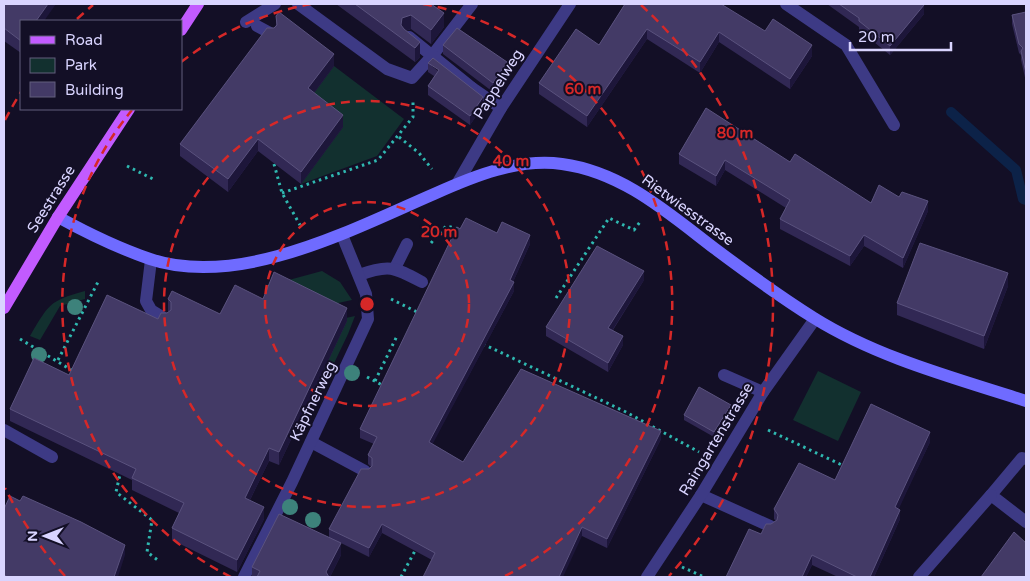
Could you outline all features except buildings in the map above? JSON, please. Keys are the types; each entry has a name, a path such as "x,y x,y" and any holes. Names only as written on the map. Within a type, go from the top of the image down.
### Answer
{"main road":[{"path":"182,28 198,4"},
{"name":"Seestrasse","path":"4,308 58,217 128,110"},
{"name":"Rietwiesstrasse","path":"58,217 82,230 151,260 206,266 238,265 342,234 457,184 517,165 560,163 604,174 655,202 752,277 815,319 848,338 1026,402"}],"street":[{"path":"270,33 251,24 275,4"},
{"path":"298,4 387,69 412,78 432,56 472,4"},
{"name":"Pappelweg","path":"457,184 501,108 570,4"},
{"path":"786,4 846,45 894,125"},
{"path":"409,37 472,88 501,108"},
{"name":"Käpfnerweg","path":"244,577 311,442 368,320 369,304 342,234"},
{"path":"395,268 407,244"},
{"path":"151,260 146,301 151,310 164,318"},
{"path":"358,275 374,269 395,268 422,282"},
{"name":"Raingartenstrasse","path":"647,577 701,495 763,392 815,319"},
{"path":"724,375 763,392"},
{"path":"4,430 52,458"},
{"path":"311,442 365,470"},
{"path":"919,577 1022,458 1026,459"},
{"path":"701,495 770,526"},
{"path":"991,495 1026,522"}],"path":[{"path":"282,193 378,160 399,137 413,117"},
{"path":"399,137 420,153 435,172"},
{"path":"274,164 282,193 302,228"},
{"path":"126,166 155,180"},
{"path":"556,298 609,218 634,230 644,218"},
{"path":"407,244 423,251 446,226 456,227 464,232"},
{"path":"58,360 99,280"},
{"path":"396,302 428,317"},
{"path":"376,381 398,336"},
{"path":"20,340 58,360 78,374"},
{"path":"479,343 626,412 704,455"},
{"path":"538,379 539,372"},
{"path":"365,376 385,386"},
{"path":"747,420 846,467"},
{"path":"122,469 116,492 152,520 147,552 159,561"},
{"path":"401,577 419,543"},
{"path":"693,577 695,573 704,577"}],"green space":[{"path":"334,66 404,119 377,156 301,184 343,127 308,101"},
{"path":"322,271 340,282 352,300 338,303 341,319 355,316 316,401 310,398 274,284"},
{"path":"85,291 85,299 60,306 40,340 30,336 51,305 64,298"},
{"path":"818,371 861,392 838,441 793,420"}],"waterway":[{"path":"951,112 1016,170 1023,199 1026,200"}]}
